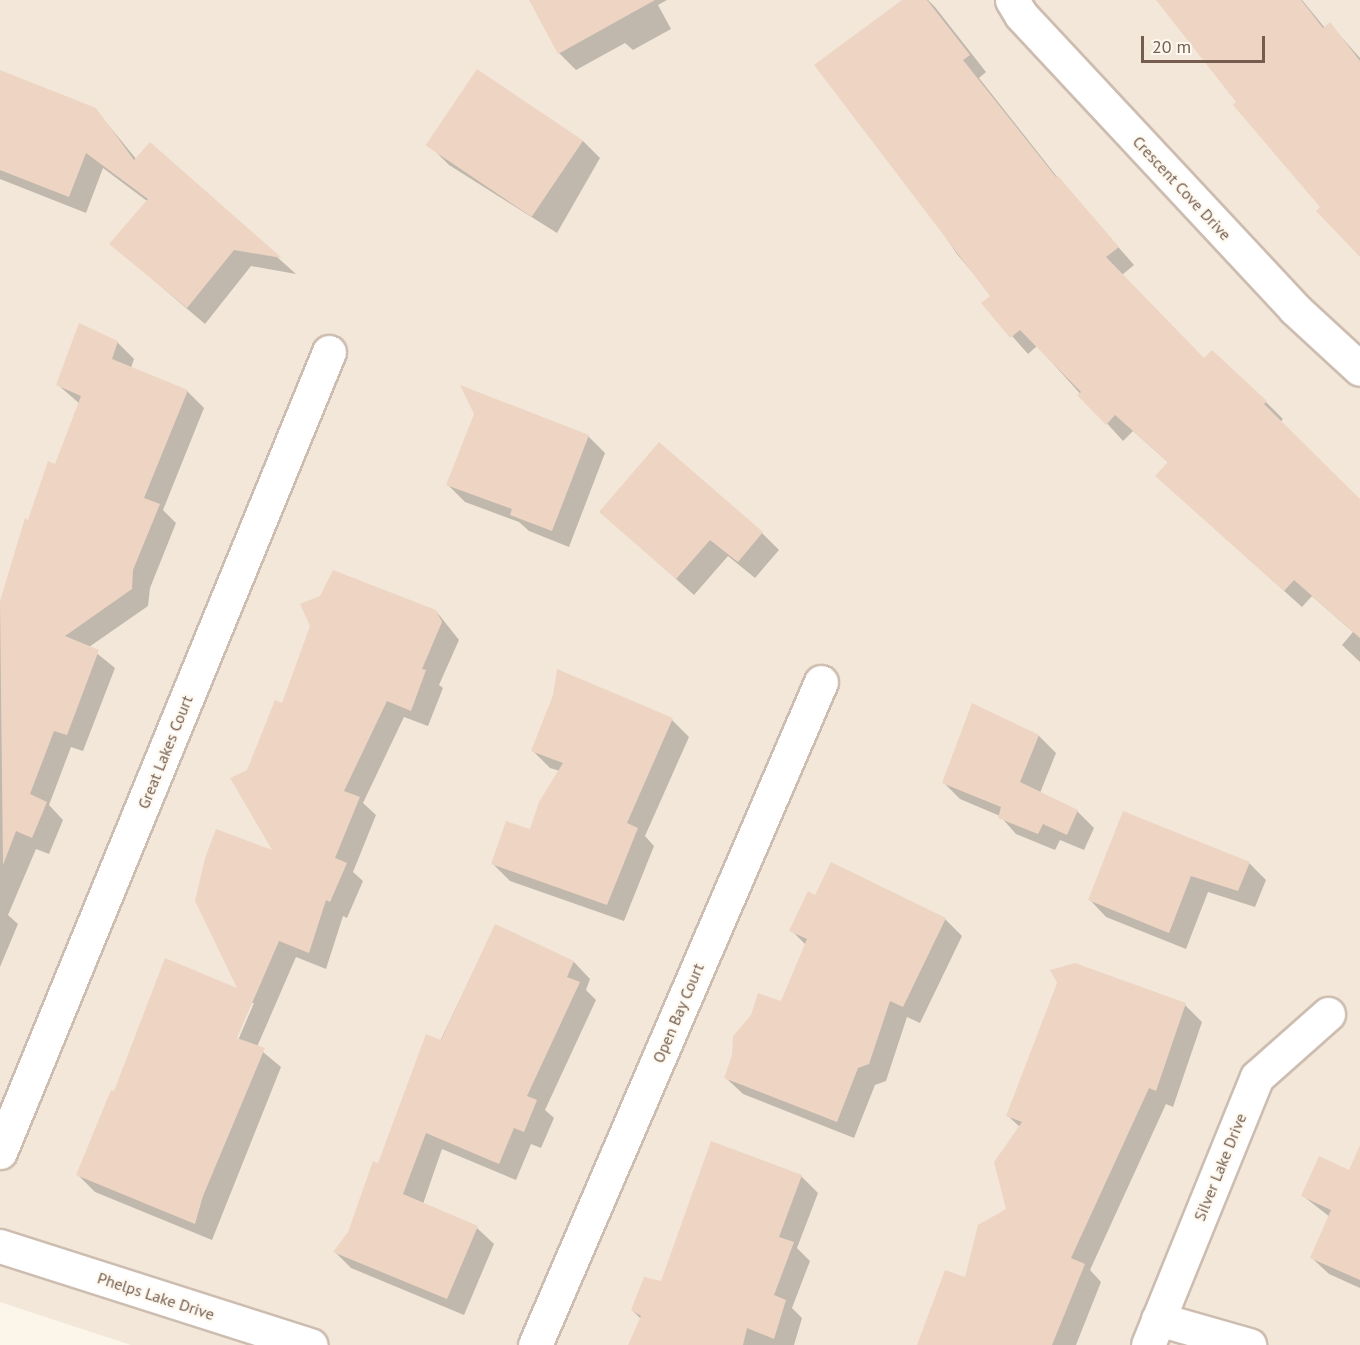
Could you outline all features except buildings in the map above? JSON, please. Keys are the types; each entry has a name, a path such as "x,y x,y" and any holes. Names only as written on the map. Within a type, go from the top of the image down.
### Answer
{"street":[{"name":"Crescent Cove Drive","path":"1024,5 1295,309 1360,369"},
{"name":"Great Lakes Court","path":"0,1152 329,352"},
{"name":"Open Bay Court","path":"535,1345 821,682"},
{"name":"Silver Lake Drive","path":"1153,1332 1257,1077 1328,1014"},
{"name":"Phelps Lake Drive","path":"0,1246 311,1345"},
{"path":"1153,1332 1249,1345"}],"shaded area":[{"path":"0,0 1360,0 1360,1345 131,1345 0,1302"}]}
